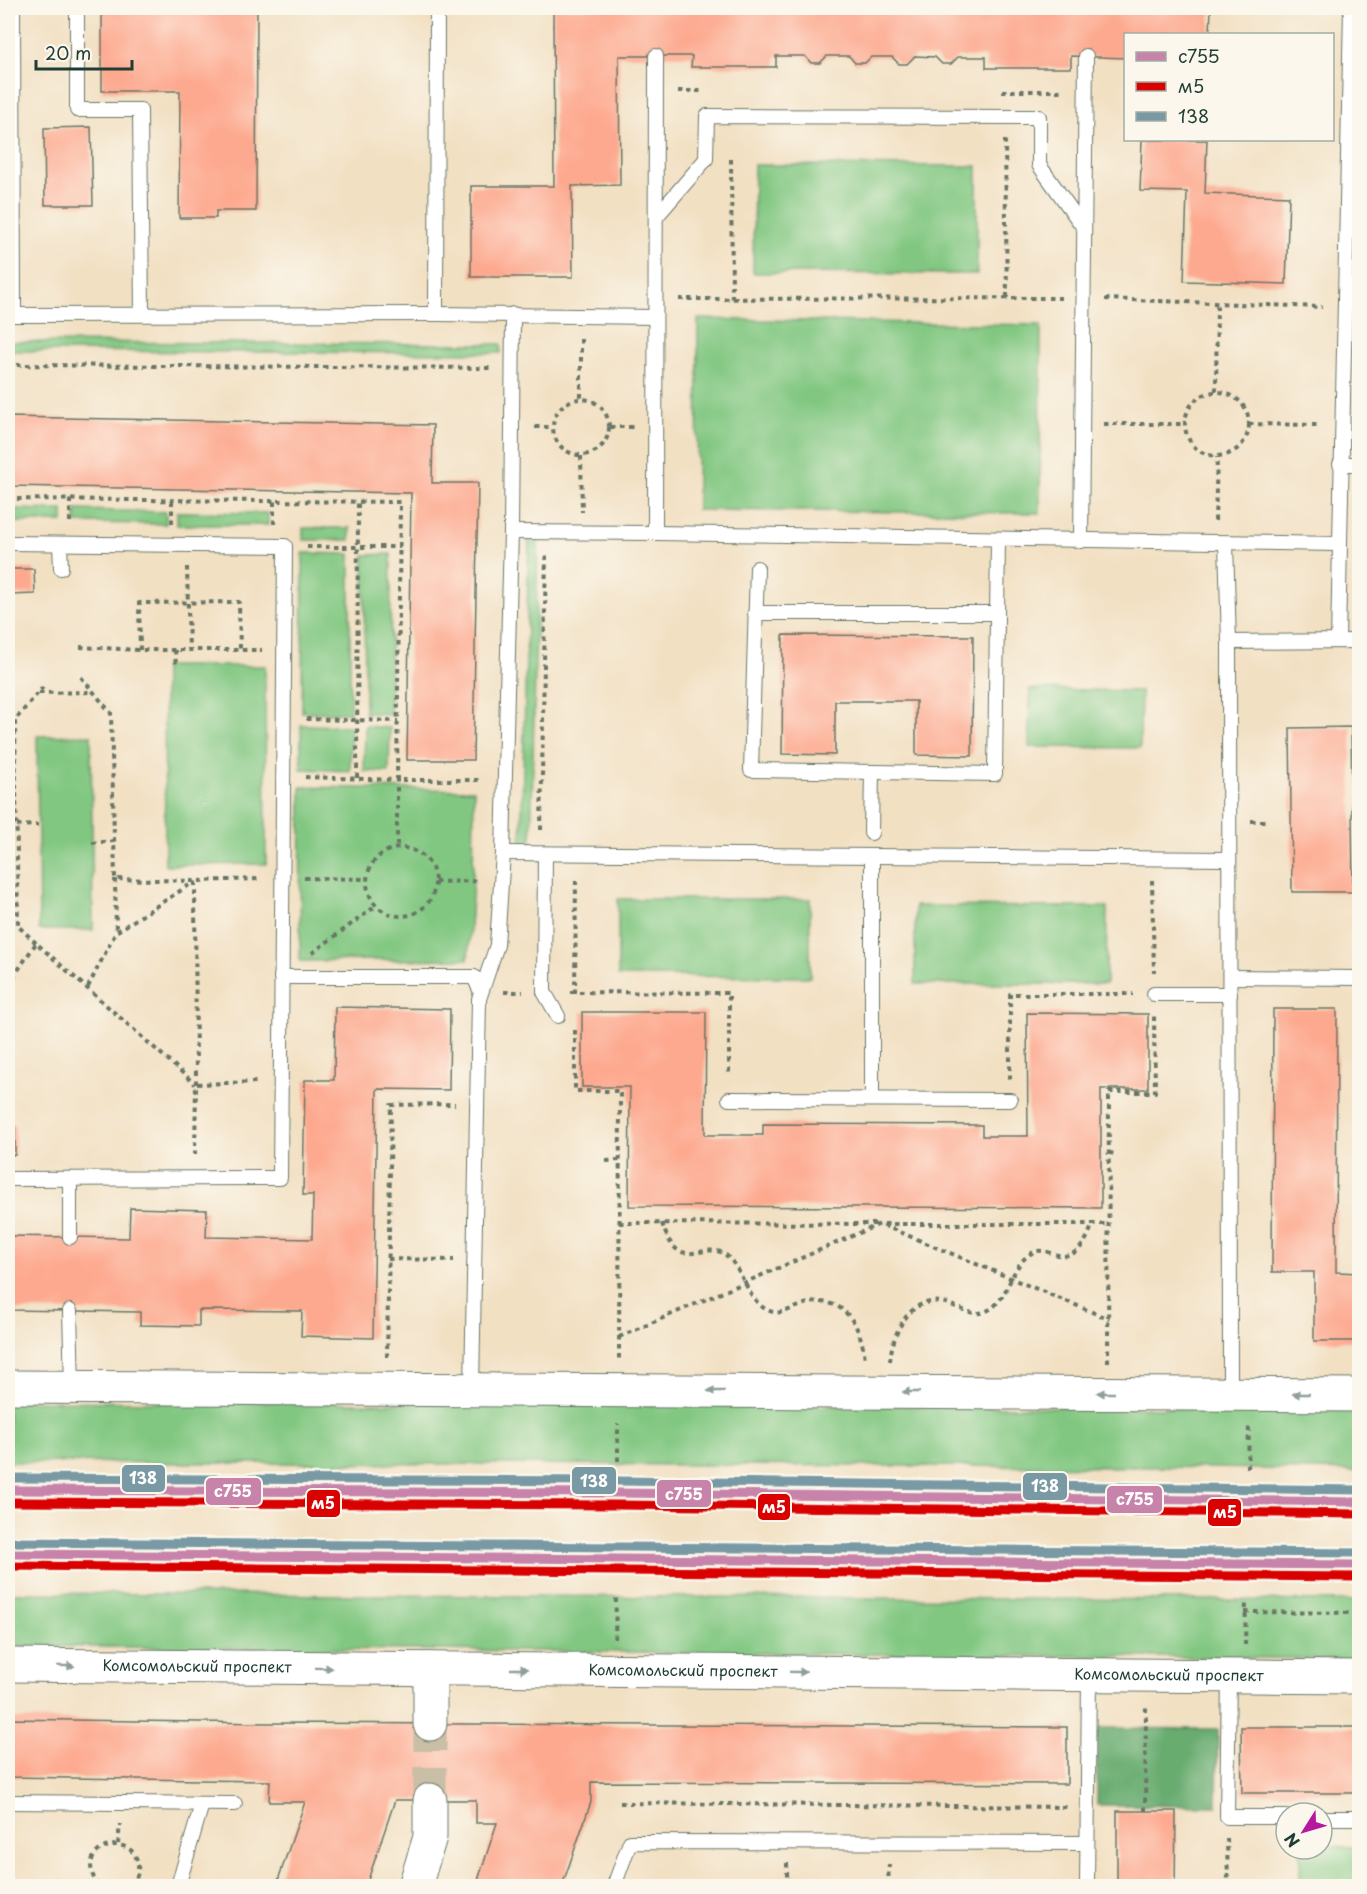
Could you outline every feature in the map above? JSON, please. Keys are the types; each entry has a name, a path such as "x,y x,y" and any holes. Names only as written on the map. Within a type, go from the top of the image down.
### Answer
{"street":[{"path":"8,1387 472,1389 1239,1404 1359,1395"},
{"path":"8,1490 617,1493 1359,1502"},
{"path":"8,1554 1359,1565"},
{"name":"Комсомольский проспект","path":"8,1665 1089,1675 1237,1664 1359,1677"},
{"path":"430,1669 430,1724"},
{"path":"414,1887 430,1837 430,1800"}],"lane":[{"path":"13,8 11,315 513,314 655,317"},
{"path":"77,8 77,110 140,110 142,314"},
{"path":"436,314 437,8"},
{"path":"1338,641 1338,544 1351,8"},
{"path":"655,533 656,56"},
{"path":"1081,541 1086,56"},
{"path":"656,217 706,159 707,116 1039,117 1039,165 1084,228"},
{"path":"472,1389 479,999 497,945 503,853 511,532 513,314"},
{"path":"1340,464 1359,464"},
{"path":"511,532 1338,544"},
{"path":"756,568 751,770 995,774 998,539"},
{"path":"8,543 285,546 280,1178 8,1179"},
{"path":"1221,543 1229,642 1230,994 1239,1404"},
{"path":"60,544 61,568"},
{"path":"755,613 997,613"},
{"path":"1229,642 1359,641"},
{"path":"871,834 872,772"},
{"path":"503,853 1229,859"},
{"path":"543,854 544,992 558,1016"},
{"path":"872,856 872,1100"},
{"path":"281,977 474,977 481,992"},
{"path":"1230,977 1359,978"},
{"path":"1154,994 1230,994"},
{"path":"729,1099 1010,1100"},
{"path":"70,1179 70,1237"},
{"path":"70,1311 72,1387"},
{"path":"1237,1664 1227,1817 1274,1817"},
{"path":"1087,1887 1089,1675"},
{"path":"8,1802 235,1804"},
{"path":"178,1887 202,1804"},
{"path":"1334,1818 1359,1818"},
{"path":"614,1887 630,1842 1087,1843"}],"path":[{"path":"993,142 1005,142 1007,298"},
{"path":"731,153 732,299"},
{"path":"656,300 1084,298 1344,308"},
{"path":"1216,391 1217,304"},
{"path":"581,316 581,399"},
{"path":"8,364 513,368"},
{"path":"1216,391 1233,395 1245,407 1249,424 1245,440 1233,452 1217,457 1200,452 1188,440 1184,424 1188,407 1200,395 1216,391"},
{"path":"581,399 596,402 606,413 610,427 606,441 596,452 582,456 567,452 557,442 553,427 556,413 567,402 581,399"},
{"path":"1082,423 1184,424"},
{"path":"1249,424 1341,425"},
{"path":"582,456 582,534"},
{"path":"1217,457 1221,543"},
{"path":"357,778 358,502"},
{"path":"543,854 547,533"},
{"path":"187,545 189,650"},
{"path":"285,546 400,547"},
{"path":"140,650 139,603 188,602 239,602 240,650"},
{"path":"80,647 140,650 284,650"},
{"path":"175,650 176,666"},
{"path":"81,677 111,713 115,879 116,932 88,987"},
{"path":"43,687 15,720 18,926 196,1084 281,1081"},
{"path":"38,693 93,692"},
{"path":"284,718 398,721"},
{"path":"8,721 15,720"},
{"path":"283,777 397,780 397,847"},
{"path":"8,826 38,825"},
{"path":"92,843 114,841"},
{"path":"397,847 419,852 428,860 435,882 428,903 419,911 397,916 386,913 376,906 367,889 366,879 369,867 376,857 386,850 397,847"},
{"path":"575,992 577,854"},
{"path":"1108,1365 1109,1092 1155,1092 1152,858"},
{"path":"115,879 195,881 282,878 366,879"},
{"path":"116,932 195,881"},
{"path":"195,881 195,1179"},
{"path":"435,882 501,881"},
{"path":"281,977 376,906"},
{"path":"8,985 36,944"},
{"path":"481,992 729,993 729,1099"},
{"path":"1010,1100 1010,994 1154,994"},
{"path":"575,1033 575,1091 620,1091 619,1360"},
{"path":"387,1358 391,1105 477,1104"},
{"path":"1109,1153 1117,1154"},
{"path":"606,1161 620,1160"},
{"path":"620,1223 1109,1224"},
{"path":"662,1223 673,1246 681,1252 688,1255 716,1250 723,1252 737,1268 759,1307 774,1313 790,1311 803,1304 817,1301 832,1303 846,1311 862,1337 865,1361"},
{"path":"619,1337 880,1224 1109,1319"},
{"path":"890,1361 895,1337 910,1311 924,1303 938,1301 965,1311 981,1313 995,1307 1017,1269 1031,1253 1038,1251 1060,1256 1073,1253 1080,1248 1092,1225"},
{"path":"388,1259 474,1261"},
{"path":"1239,1404 1248,1469"},
{"path":"618,1414 618,1465"},
{"path":"615,1643 616,1597"},
{"path":"1237,1664 1246,1600"},
{"path":"1245,1612 1359,1613"},
{"path":"1145,1811 1146,1706"},
{"path":"621,1803 1078,1807"},
{"path":"1227,1817 1228,1887"},
{"path":"99,1887 92,1877 90,1865 95,1854 105,1846 118,1844 129,1849 137,1859 138,1872 134,1883 129,1887"}],"green space":[{"path":"754,165 977,166 977,274 753,273"},
{"path":"698,319 1041,325 1040,513 697,510"},
{"path":"8,342 501,344 501,353 8,351"},
{"path":"8,509 63,510 63,522 8,522"},
{"path":"76,510 166,512 166,524 76,523"},
{"path":"177,512 268,513 268,525 177,525"},
{"path":"303,528 350,528 350,540 303,540"},
{"path":"538,538 531,849 521,849 529,539"},
{"path":"303,553 350,554 350,713 302,712"},
{"path":"391,554 390,714 365,713 364,555"},
{"path":"164,666 265,666 266,864 165,865"},
{"path":"1030,689 1141,691 1140,748 1029,747"},
{"path":"301,725 351,726 350,771 301,769"},
{"path":"365,726 390,728 389,772 364,771"},
{"path":"91,735 93,930 39,930 37,736"},
{"path":"301,787 474,790 473,881 468,959 300,961"},
{"path":"618,899 810,899 810,977 618,976"},
{"path":"915,906 1107,907 1106,984 915,984"},
{"path":"8,1401 1360,1409 1359,1471 1163,1467 8,1462"},
{"path":"8,1593 1359,1601 1360,1659 8,1646"},
{"path":"1097,1728 1218,1729 1217,1806 1097,1805"},
{"path":"1334,1846 1359,1847 1359,1886 1300,1886 1300,1861 1334,1861"}],"building":[{"path":"102,8 257,8 256,211 216,211 216,218 179,218 180,91 102,91"},
{"path":"553,8 1211,8 1210,33 1124,33 1124,58 1071,56 1071,68 986,68 986,57 958,57 951,64 942,64 935,57 915,56 907,64 899,64 892,57 871,57 865,63 855,63 849,56 827,56 820,63 811,63 805,56 776,56 776,67 691,67 692,56 619,56 620,185 572,186 573,277 471,277 471,186 554,186"},
{"path":"91,127 93,205 45,205 44,128"},
{"path":"1142,141 1207,141 1205,193 1289,196 1286,284 1184,281 1187,192 1140,191"},
{"path":"8,417 433,425 432,483 478,483 473,760 407,760 411,493 8,486"},
{"path":"8,569 34,569 35,594 8,595"},
{"path":"783,635 973,636 972,756 916,755 916,701 835,701 835,755 782,754"},
{"path":"1351,727 1353,892 1292,892 1290,728"},
{"path":"335,1007 450,1009 449,1090 377,1089 373,1338 301,1336 302,1311 199,1310 199,1326 140,1325 140,1312 8,1310 8,1236 129,1238 130,1208 207,1210 206,1237 312,1239 313,1195 303,1195 305,1080 334,1080"},
{"path":"1273,1009 1337,1009 1336,1272 1360,1273 1360,1341 1314,1341 1314,1272 1272,1272"},
{"path":"582,1012 706,1012 705,1135 763,1135 763,1124 982,1125 982,1136 1028,1136 1027,1013 1148,1014 1148,1089 1101,1089 1101,1208 629,1206 630,1087 582,1087"},
{"path":"8,1126 15,1126 15,1155 8,1155"},
{"path":"8,1719 270,1723 1067,1727 1067,1784 591,1782 591,1802 562,1886 476,1886 497,1823 476,1823 476,1800 395,1800 366,1886 276,1886 305,1802 269,1802 270,1781 8,1777"},
{"path":"1241,1727 1360,1727 1360,1793 1242,1793"},
{"path":"1117,1811 1176,1811 1175,1886 1117,1886"}],"tunnel":[{"path":"430,1724 430,1800"}],"transit line":[{"name":"138","path":"8,1478 617,1481 1360,1490"},
{"name":"с755","path":"8,1490 617,1493 1360,1502"},
{"name":"м5","path":"8,1502 617,1505 1360,1514"},
{"name":"138","path":"8,1542 1360,1553"},
{"name":"с755","path":"8,1554 1360,1565"},
{"name":"м5","path":"8,1566 1360,1577"}]}
